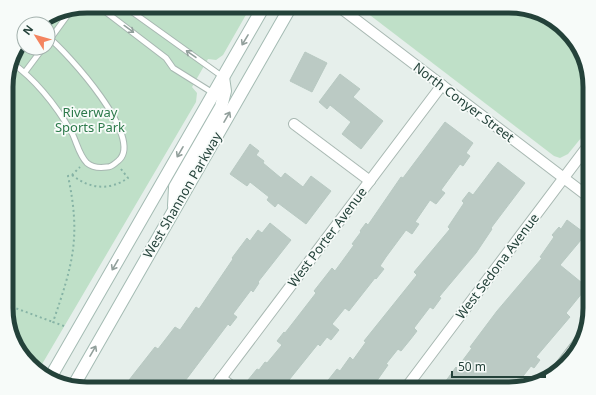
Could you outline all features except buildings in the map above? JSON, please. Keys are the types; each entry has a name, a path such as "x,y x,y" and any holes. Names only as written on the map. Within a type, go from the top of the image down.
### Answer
{"street":[{"name":"West Shannon Parkway","path":"53,373 260,13"},
{"name":"West Shannon Parkway","path":"76,381 287,13"},
{"name":"North Conyer Street","path":"347,13 583,193"},
{"path":"174,208 175,187 221,107 225,91 223,76"},
{"name":"West Porter Avenue","path":"218,382 442,85"},
{"path":"294,124 370,181"},
{"name":"West Sedona Avenue","path":"410,382 583,151"},
{"path":"221,378 226,382"}],"lane":[{"path":"107,13 166,58 173,68 213,93"},
{"path":"134,13 223,76"},
{"path":"56,30 66,17"},
{"path":"17,66 25,72 48,98 72,134 81,154 86,161 98,168 110,167 120,159 124,149 116,122 106,105 78,66 56,46"},
{"path":"25,72 37,56"}],"path":[{"path":"53,322 67,282 73,256 75,216 68,176 72,175 86,161"},
{"path":"72,175 80,181 90,185 100,188 110,187 128,178 116,162"},
{"path":"13,307 64,326"}],"green space":[{"name":"Riverway Sports Park","path":"247,13 223,55 216,60 208,59 192,87 197,93 196,102 41,366 25,349 14,323 13,87 20,56 56,56 56,20 72,14"},
{"path":"367,13 509,13 533,17 550,25 558,31 573,50 580,68 583,82 583,136 568,154 560,158 554,156"}]}
